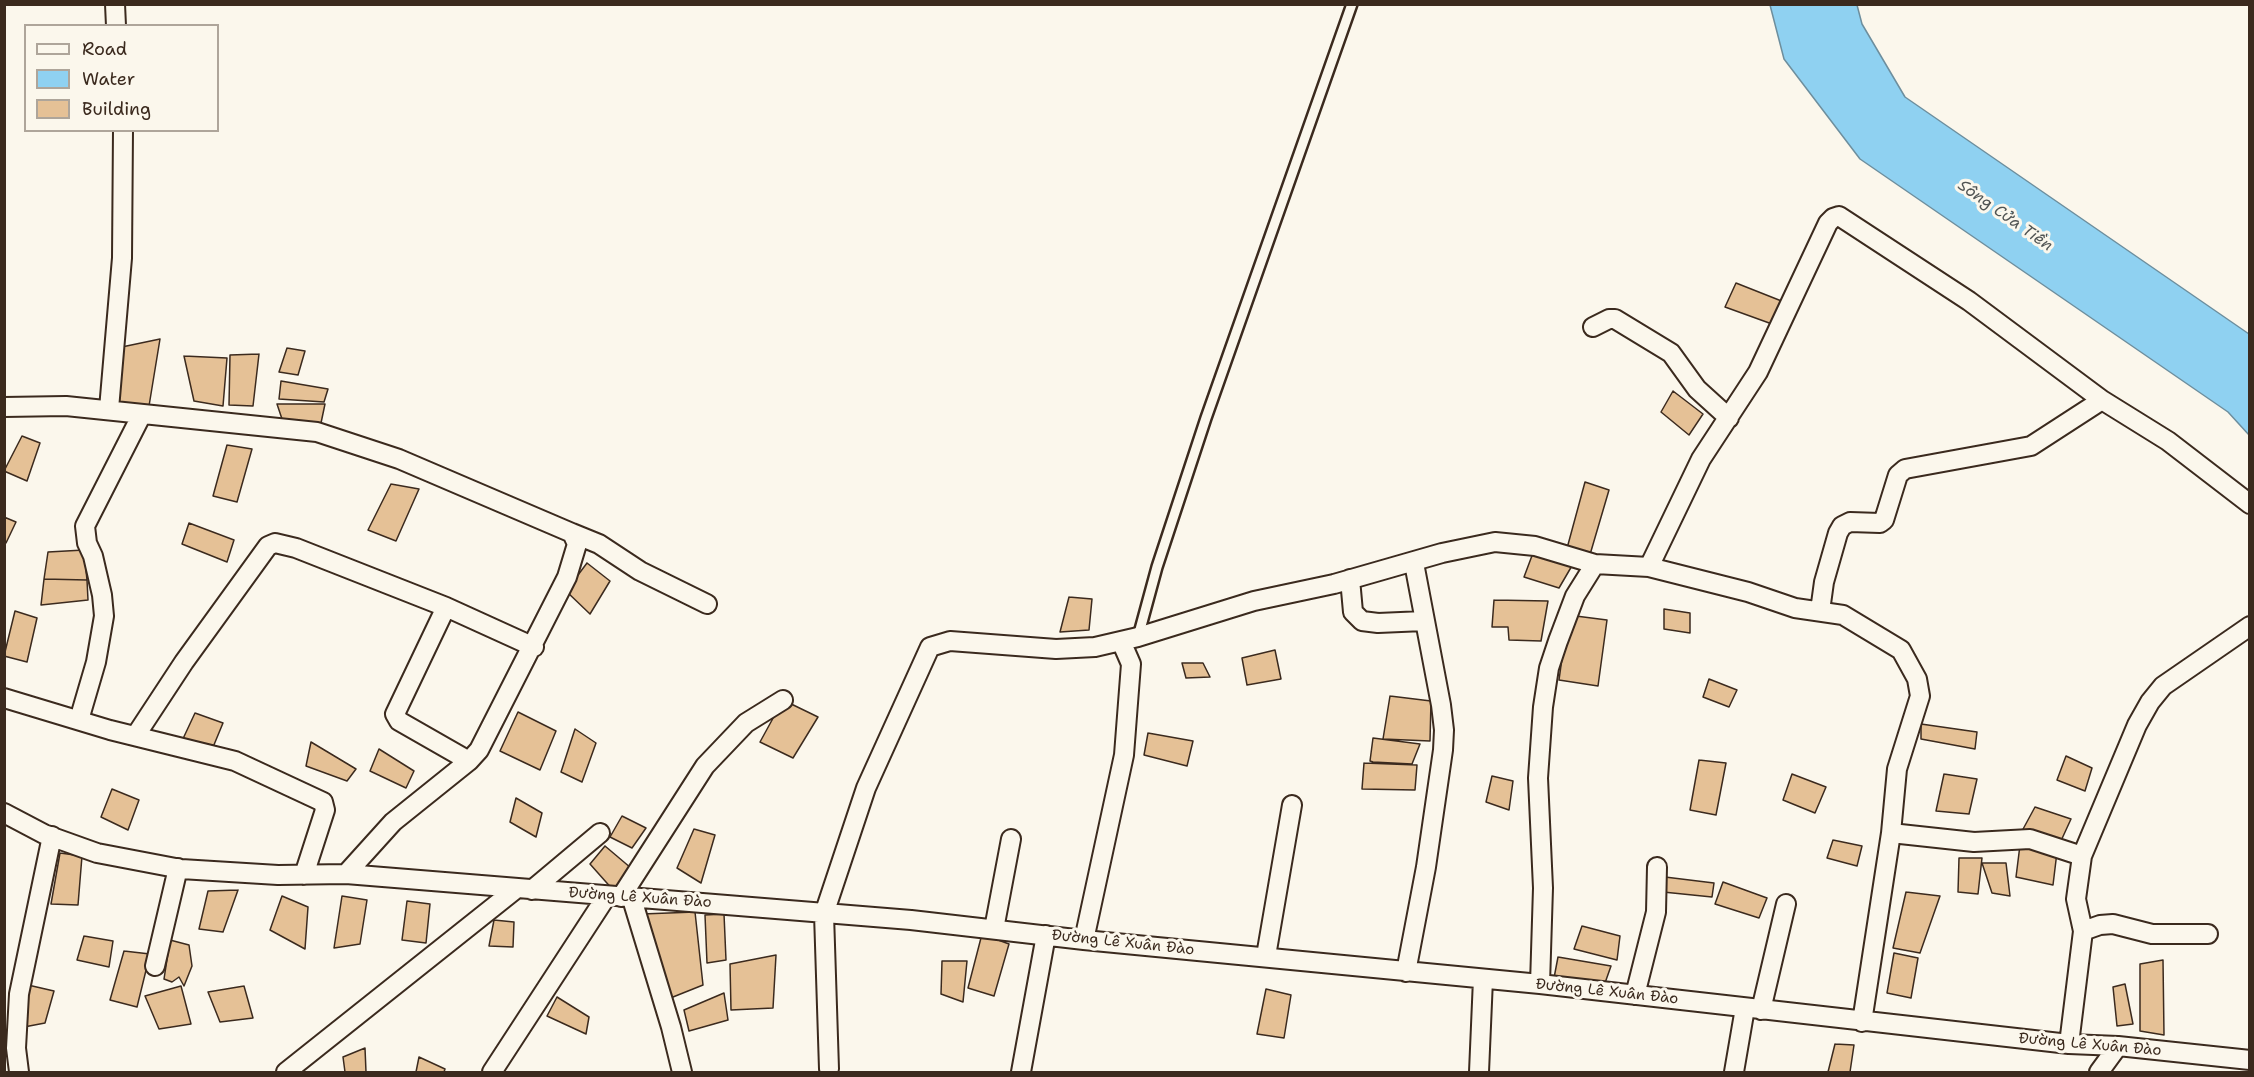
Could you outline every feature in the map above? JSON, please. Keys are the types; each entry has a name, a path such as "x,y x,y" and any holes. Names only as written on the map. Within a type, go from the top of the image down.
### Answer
{"street":[{"path":"115,4 116,24"},
{"path":"109,410 122,258 123,132"},
{"path":"1649,567 1701,459 1758,372 1828,223 1839,216 1969,301 2102,400 2169,441 2250,504"},
{"path":"1593,327 1609,319 1616,319 1671,353 1697,388 1729,418"},
{"path":"1820,611 1824,582 1842,526 1850,522 1880,523 1884,520 1898,475 1905,469 2031,446 2102,400"},
{"path":"4,406 66,406 141,416 317,432 399,459 599,544 640,571 707,604"},
{"path":"79,720 96,662 104,616 102,595 93,556 87,543 85,526 141,416"},
{"path":"346,874 371,843 393,822 469,761 490,730 534,647 567,577 577,544 572,533"},
{"path":"829,1069 824,914 866,788 930,647 950,641 1056,649 1083,648 1130,639 1254,601 1414,563 1442,553 1495,542 1535,546 1595,564 1649,567 1748,592 1795,608 1843,615 1891,642 1906,657 1917,679 1920,696 1897,769 1891,833 1862,1022"},
{"path":"136,735 184,662 268,546 275,543 296,548 446,607 534,647"},
{"path":"1406,972 1426,867 1443,750 1442,705 1414,563"},
{"path":"1540,984 1544,888 1538,778 1543,707 1549,668 1558,641 1575,596 1595,564"},
{"path":"1350,579 1353,612 1362,621 1378,623 1424,621"},
{"path":"446,607 395,714 399,721 469,761"},
{"path":"2069,1044 2083,931 2076,899 2082,856 2137,725 2150,702 2174,677 2250,626"},
{"path":"1084,940 1124,755 1131,664 1130,639"},
{"path":"4,698 235,761 323,802 325,810 304,875"},
{"path":"492,1072 619,897 705,766 746,723 783,700"},
{"path":"1266,956 1292,805"},
{"name":"Đường Lê Xuân Đào","path":"4,813 52,836 97,853 178,868 238,874 346,874 994,929 1084,940 1540,984 2069,1044 2118,1046 2250,1060"},
{"path":"286,1072 600,833"},
{"path":"1891,833 1974,842 2030,839 2082,856"},
{"path":"19,1072 16,1048 19,994 52,836"},
{"path":"994,929 1011,839"},
{"path":"1635,995 1656,912 1657,867"},
{"path":"155,966 178,868"},
{"path":"619,897 671,1027 682,1072"},
{"path":"1734,1072 1786,904"},
{"path":"2083,931 2100,925 2113,924 2152,934 2208,934"},
{"path":"1021,1072 1046,935"},
{"path":"1479,1072 1483,980"},
{"path":"2099,1072 2118,1046"}],"lane":[{"path":"1130,639 1352,4"}],"water":[{"name":"Sông Cửa Tiền","path":"1770,5 1857,5 1862,24 1905,97 2249,334 2249,435 2228,412 1860,159 1784,59"}],"building":[{"path":"1736,283 1784,302 1772,324 1725,307"},
{"path":"160,339 149,406 115,404 117,348"},
{"path":"287,348 305,351 298,375 279,372"},
{"path":"259,354 253,406 229,405 230,355"},
{"path":"184,356 227,358 223,406 194,401"},
{"path":"281,381 328,389 324,402 279,399"},
{"path":"1673,391 1703,414 1689,435 1661,412"},
{"path":"277,404 325,404 321,423 282,419"},
{"path":"22,436 40,443 27,481 4,471"},
{"path":"227,445 252,449 237,502 213,496"},
{"path":"1585,482 1609,490 1589,558 1566,552"},
{"path":"391,484 419,489 396,541 368,530"},
{"path":"4,517 16,522 6,543 4,542"},
{"path":"189,523 234,540 227,562 182,544"},
{"path":"84,550 87,580 44,579 48,552"},
{"path":"1533,553 1573,564 1559,588 1524,577"},
{"path":"587,563 610,581 590,614 566,591"},
{"path":"44,579 87,580 88,600 41,605"},
{"path":"1069,597 1092,599 1089,630 1060,632"},
{"path":"1494,600 1548,601 1541,641 1509,640 1508,627 1492,627"},
{"path":"1664,609 1690,613 1690,633 1664,629"},
{"path":"15,611 37,618 27,662 4,656"},
{"path":"1568,615 1607,620 1598,686 1559,680"},
{"path":"1275,650 1281,679 1247,685 1242,658"},
{"path":"1182,663 1203,663 1210,677 1186,678"},
{"path":"1709,679 1737,690 1729,707 1703,697"},
{"path":"1390,696 1431,701 1430,741 1383,739"},
{"path":"783,700 818,717 793,758 760,742"},
{"path":"518,712 556,731 540,770 500,751"},
{"path":"195,713 223,723 211,752 181,743"},
{"path":"1921,724 1977,732 1975,749 1921,739"},
{"path":"575,729 596,743 582,782 561,772"},
{"path":"1148,733 1193,741 1187,766 1144,755"},
{"path":"1373,738 1420,744 1412,764 1373,762 1370,761"},
{"path":"311,742 356,769 347,781 306,766"},
{"path":"379,749 414,771 406,788 370,771"},
{"path":"2066,756 2092,768 2085,791 2057,780"},
{"path":"1699,760 1726,763 1716,815 1690,810"},
{"path":"1364,763 1417,765 1415,790 1362,789"},
{"path":"1792,774 1826,787 1815,813 1783,800"},
{"path":"1944,774 1977,779 1969,814 1936,811"},
{"path":"1492,776 1513,781 1509,810 1486,802"},
{"path":"112,789 139,800 128,830 101,817"},
{"path":"516,798 542,813 536,837 510,822"},
{"path":"2035,807 2071,819 2060,843 2022,831"},
{"path":"622,816 646,828 632,848 610,837"},
{"path":"694,829 715,835 701,883 677,868"},
{"path":"1833,840 1862,846 1857,866 1827,858"},
{"path":"2020,845 2057,852 2053,885 2016,877"},
{"path":"605,846 631,868 614,891 590,864"},
{"path":"60,853 82,856 78,905 51,904"},
{"path":"1959,858 1982,858 1978,894 1958,892"},
{"path":"1982,863 2006,863 2010,896 1992,893"},
{"path":"1665,877 1714,883 1712,897 1663,892"},
{"path":"1723,882 1767,898 1759,918 1715,904"},
{"path":"238,890 223,932 199,929 208,891"},
{"path":"1906,892 1940,896 1920,953 1893,948"},
{"path":"282,896 308,907 305,949 270,930"},
{"path":"342,896 367,900 360,944 334,948"},
{"path":"407,901 430,904 426,943 402,940"},
{"path":"695,912 703,985 668,999 642,914"},
{"path":"724,914 726,960 707,963 705,915"},
{"path":"494,920 514,922 513,947 489,946"},
{"path":"1582,926 1620,936 1617,960 1574,949"},
{"path":"982,934 1009,944 994,996 968,988"},
{"path":"84,936 113,941 109,967 77,960"},
{"path":"170,940 189,945 192,966 184,986 179,977 172,982 164,979"},
{"path":"124,951 150,954 137,1007 110,1000"},
{"path":"1894,953 1918,958 1911,998 1887,993"},
{"path":"776,955 773,1008 731,1010 730,964"},
{"path":"1558,957 1611,966 1605,983 1554,978"},
{"path":"2163,960 2164,1035 2140,1031 2140,964"},
{"path":"942,961 967,961 963,1002 941,994"},
{"path":"2125,984 2133,1024 2117,1026 2113,987"},
{"path":"28,985 54,991 45,1023 24,1027"},
{"path":"181,986 191,1024 159,1029 145,996"},
{"path":"244,986 253,1018 220,1022 208,992"},
{"path":"1266,989 1291,995 1284,1038 1257,1034"},
{"path":"724,993 728,1020 689,1031 684,1010"},
{"path":"557,997 589,1017 586,1034 547,1016"},
{"path":"1835,1044 1854,1045 1850,1072 1828,1072"},
{"path":"365,1048 366,1072 345,1072 343,1057"},
{"path":"419,1057 445,1069 444,1072 416,1072"}]}
